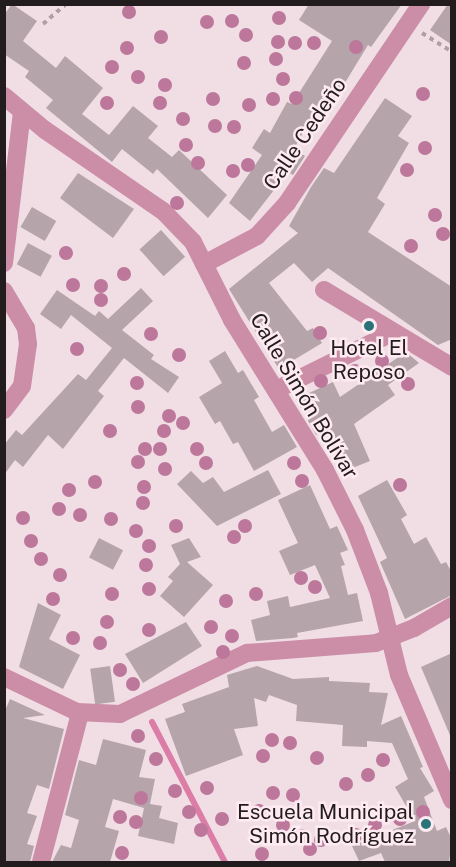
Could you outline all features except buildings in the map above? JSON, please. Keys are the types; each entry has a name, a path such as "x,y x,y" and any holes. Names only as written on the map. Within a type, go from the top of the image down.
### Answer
{"street":[{"name":"Calle Cedeño","path":"204,264 257,236 288,203 421,4"},
{"name":"Calle Simón Bolívar","path":"4,96 22,112 178,224 204,264 232,320 326,470 356,530 372,572 407,697 452,800"},
{"path":"4,263 22,112"},
{"path":"324,290 452,368"},
{"path":"4,291 26,328 28,344 22,386 4,410"},
{"path":"276,390 394,332"},
{"path":"4,677 80,713 120,714 247,653 359,645 390,638 452,606"},
{"path":"41,862 80,713"}],"path":[{"path":"43,24 66,4"},
{"path":"408,23 452,52"}],"waterway":[{"path":"152,722 225,862"}],"place":[{"name":"Hotel El Reposo","path":"369,326"},
{"name":"Escuela Municipal Simón Rodríguez","path":"426,824"}]}
